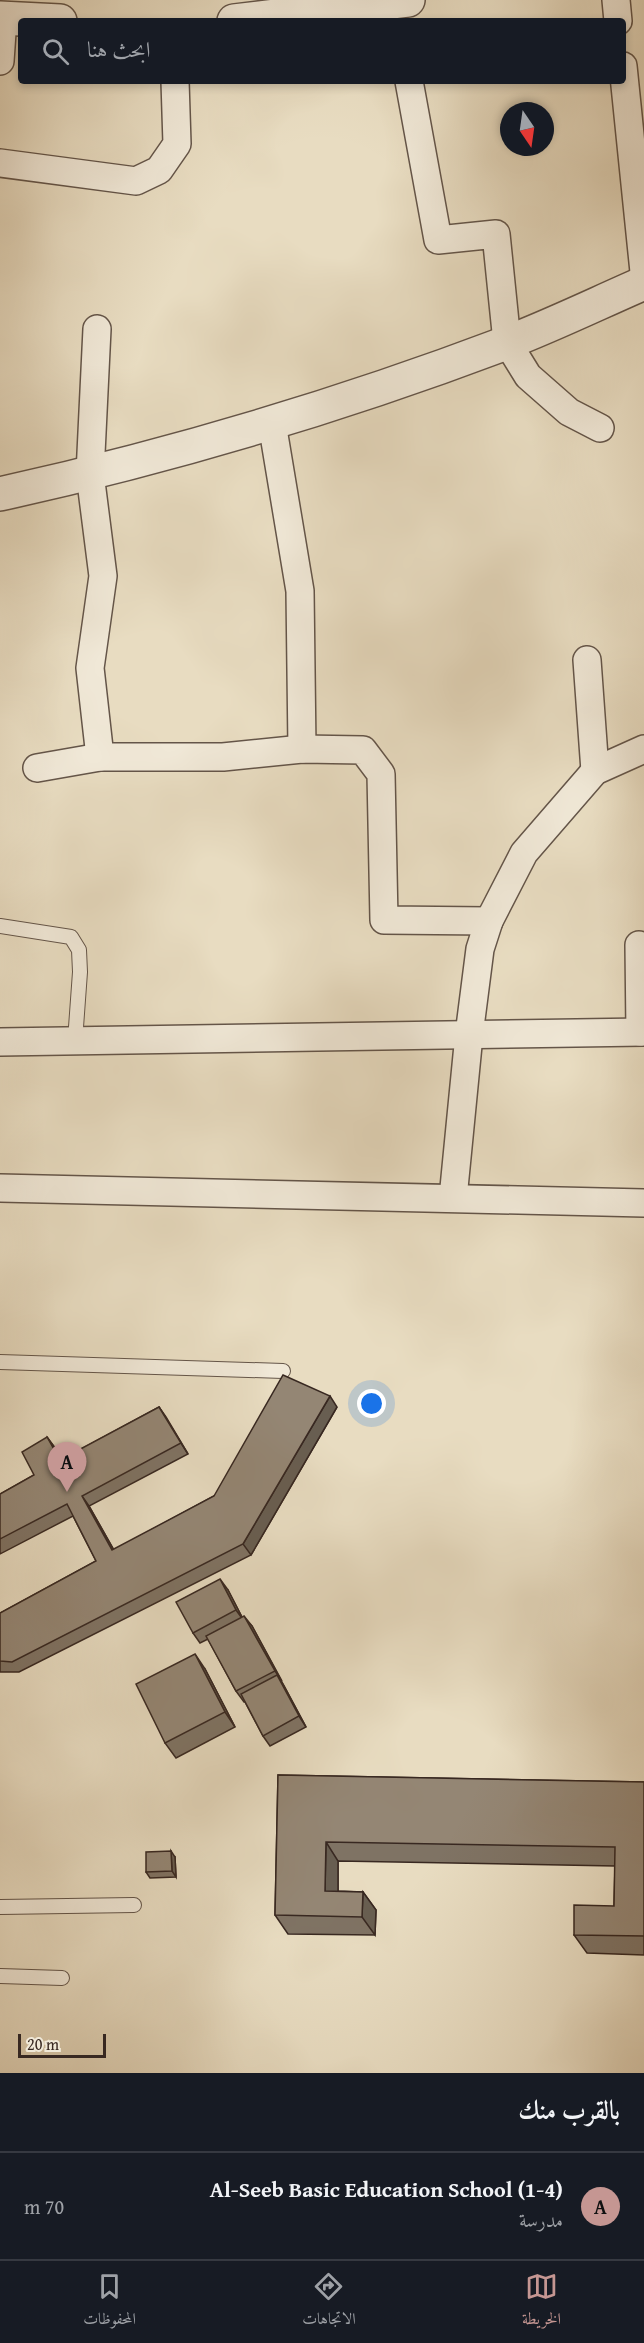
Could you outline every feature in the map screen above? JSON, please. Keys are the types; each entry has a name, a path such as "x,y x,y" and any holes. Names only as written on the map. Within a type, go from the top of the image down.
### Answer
{"street":[{"path":"616,0 618,18"},
{"path":"273,18 401,8"},
{"path":"0,61 2,18 18,19"},
{"path":"0,163 136,181 159,170 177,144 175,84"},
{"path":"410,84 438,240 496,234 507,342 528,376 569,412 600,428"},
{"path":"625,84 644,272"},
{"path":"0,494 90,474 272,423 507,342 644,283"},
{"path":"97,329 90,474 103,576 90,668 100,757"},
{"path":"272,423 300,591 302,749"},
{"path":"586,660 595,771"},
{"path":"37,768 100,757 223,757 302,749 363,750 381,774 384,920 489,921"},
{"path":"453,1198 480,949 489,921 524,853 595,771 644,749"},
{"path":"0,1042 642,1032 639,945"},
{"path":"0,1188 644,1203"}],"lane":[{"path":"0,926 70,938 79,950 80,972 75,1041"},
{"path":"0,1362 282,1371"},
{"path":"0,1907 134,1905"},
{"path":"0,1976 62,1978"}],"building":[{"path":"283,1375 330,1396 243,1544 12,1662 0,1661 0,1613 96,1561 67,1504 0,1539 0,1494 34,1475 22,1452 47,1437 60,1460 159,1407 181,1443 82,1496 112,1550 214,1496"},
{"path":"220,1579 236,1610 193,1633 176,1602"},
{"path":"244,1616 275,1671 236,1691 206,1636"},
{"path":"195,1654 225,1712 165,1743 136,1684"},
{"path":"277,1675 299,1716 263,1736 241,1694"},
{"path":"278,1775 644,1782 644,1936 574,1935 574,1905 614,1906 615,1847 326,1842 325,1891 363,1892 362,1917 275,1915"},
{"path":"171,1851 172,1871 146,1872 146,1852"}],"place":[{"name":"Al-Seeb Basic Education School (1-4)","path":"67,1492"}]}
